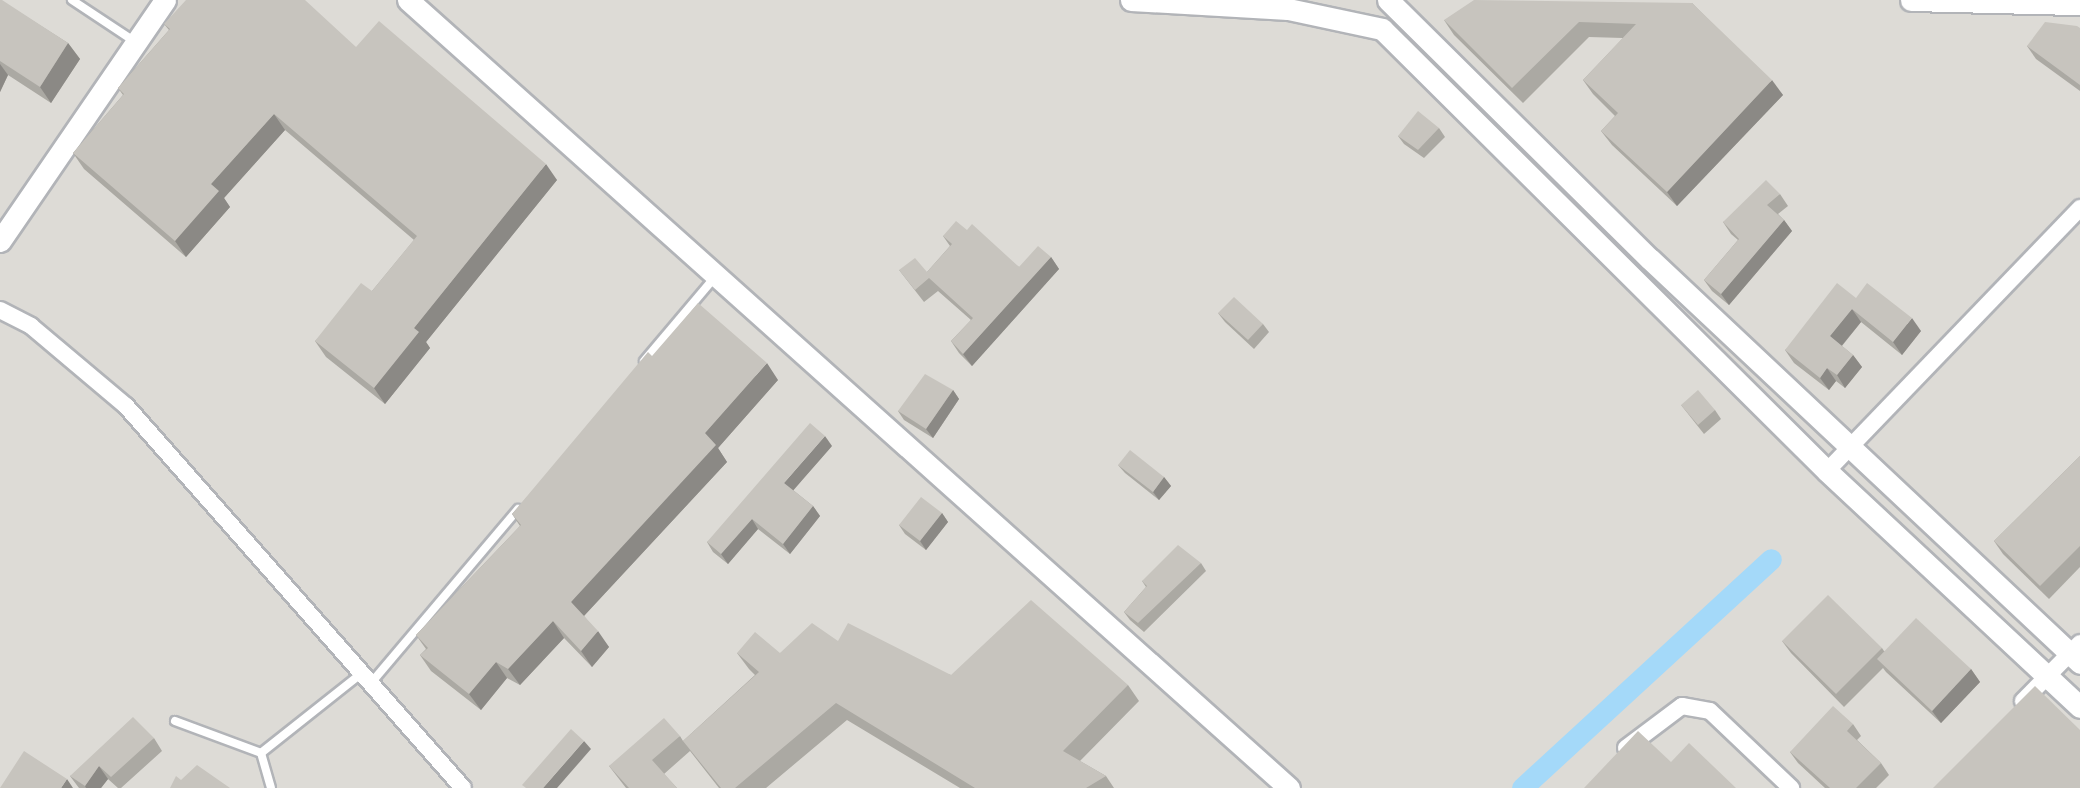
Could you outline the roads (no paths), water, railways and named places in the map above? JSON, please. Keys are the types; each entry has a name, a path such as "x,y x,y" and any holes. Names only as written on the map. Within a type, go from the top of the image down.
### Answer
{"street":[{"path":"0,241 165,0"},
{"path":"408,0 1289,788"},
{"path":"1131,0 1288,9 1382,29 1827,471 2080,706"},
{"path":"1911,0 2080,4"},
{"path":"1397,1 1650,259 1848,447 2077,653 2048,675 2012,713"},
{"path":"1827,471 2080,208"},
{"path":"0,310 31,326 125,406 463,788"},
{"path":"1610,763 1682,706 1710,711 1791,788"}],"lane":[{"path":"72,0 137,43"},
{"path":"637,369 716,275"},
{"path":"261,752 367,678 530,495"},
{"path":"175,721 261,752"},
{"path":"261,752 271,788"}],"waterway":[{"path":"1522,788 1771,559"}]}
